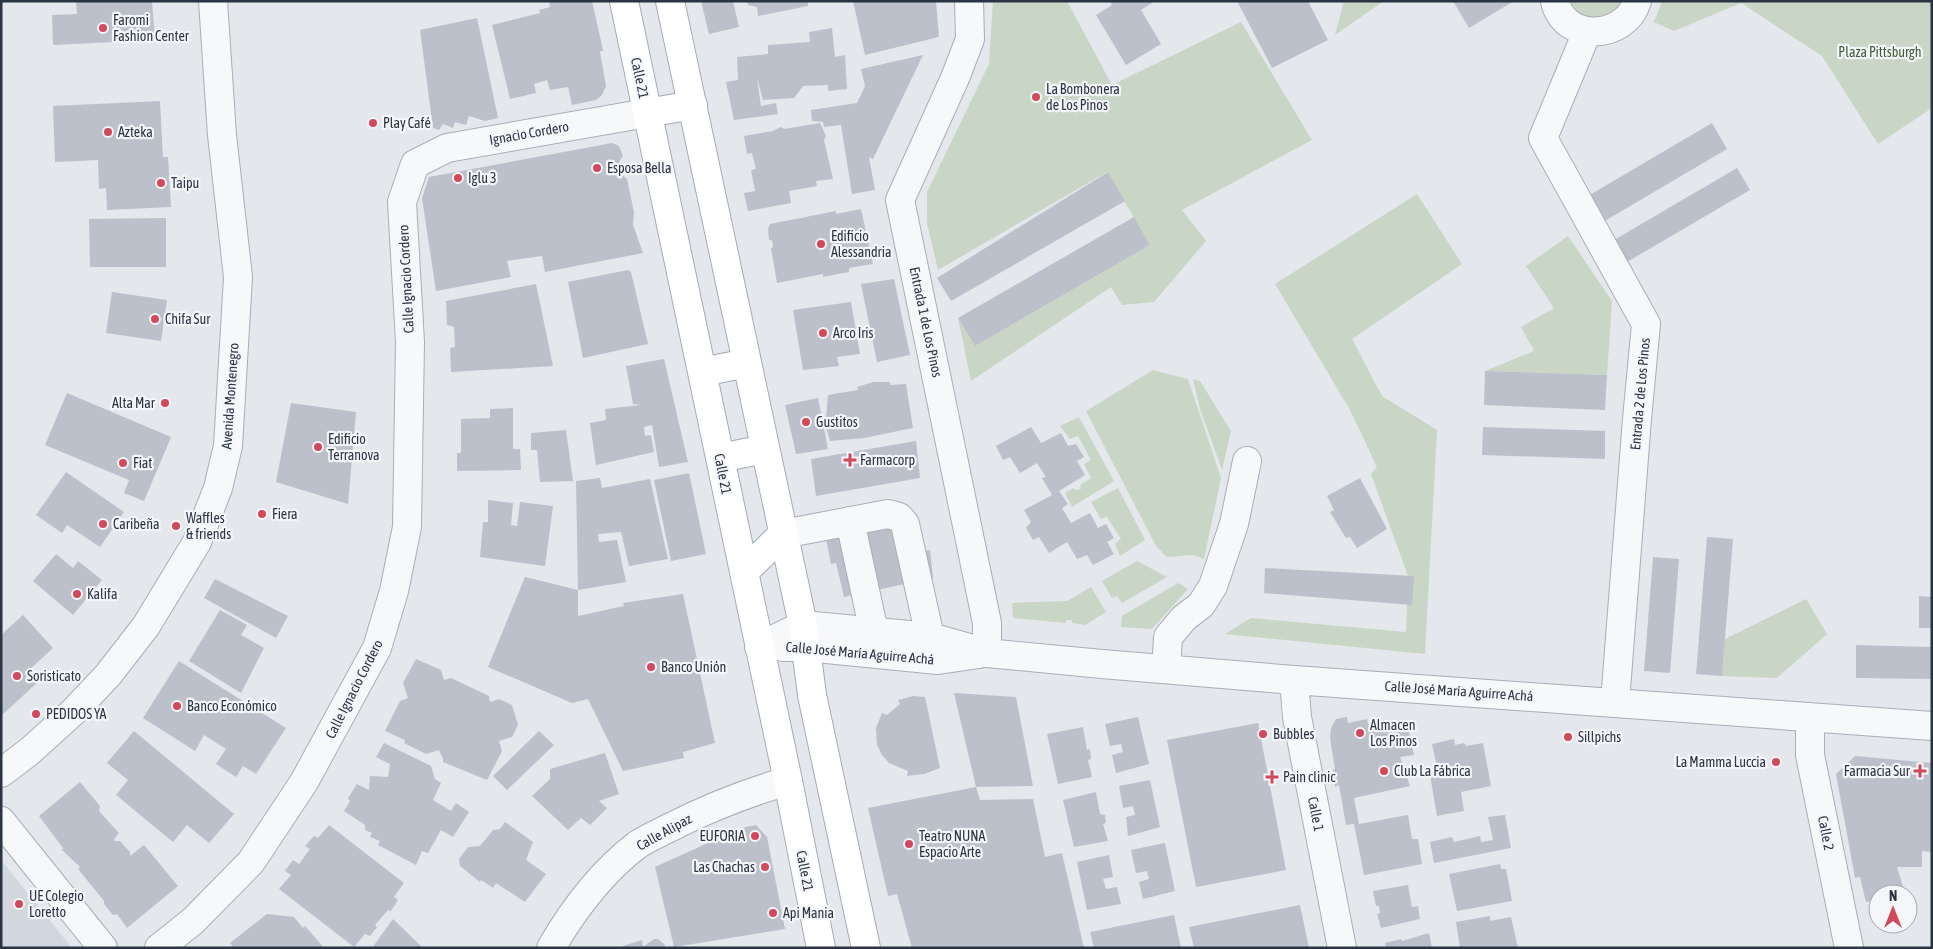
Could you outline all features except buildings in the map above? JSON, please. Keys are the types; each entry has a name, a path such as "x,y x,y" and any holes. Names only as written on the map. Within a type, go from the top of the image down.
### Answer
{"main road":[{"name":"Calle 21","path":"624,1 788,781 821,948"},
{"path":"670,1 784,534 804,636 812,695 866,948"},
{"path":"647,113 693,105"},
{"path":"702,372 747,363"},
{"path":"720,458 765,449"},
{"path":"744,572 784,534"},
{"path":"788,781 829,771"}],"street":[{"name":"Avenida Montenegro","path":"1,773 30,752 74,711 108,675 146,626 197,542 218,488 228,446 238,277 222,135 213,1"},
{"name":"Entrada 1 de Los Pinos","path":"969,1 970,38 955,78 900,200 987,623 987,653"},
{"path":"1555,1 1563,18 1574,26 1588,32 1599,32 1621,24 1629,17 1637,1"},
{"name":"Entrada 2 de Los Pinos","path":"1588,32 1543,138 1646,324 1636,419 1615,702"},
{"name":"Ignacio Cordero","path":"415,164 447,148 647,113"},
{"name":"Calle Ignacio Cordero","path":"159,948 193,921 251,862 304,782 377,648 394,591 407,527 410,342 402,202 415,164"},
{"path":"1166,669 1168,637 1184,618 1201,605 1213,586 1234,524 1247,461"},
{"path":"784,534 888,514 899,517 905,524 930,637"},
{"path":"850,521 874,632"},
{"name":"Calle José María Aguirre Achá","path":"759,647 804,636 874,632 930,637 987,653 1166,669 1932,726"},
{"name":"Calle José María Aguirre Achá","path":"804,636 938,660 987,653"},
{"name":"Calle 1","path":"1294,680 1296,716 1342,948"},
{"name":"Calle 2","path":"1810,716 1810,755 1849,948"},
{"name":"Calle Alipaz","path":"551,948 561,930 600,880 638,844 694,815 760,789 788,781"},
{"path":"1,821 103,948"}],"shaded area":[{"name":"UE Colegio Loretto","path":"1,860 72,948 1,948"}],"green space":[{"path":"993,1 1067,1 1112,85 1241,22 1312,140 1182,210 1206,241 1154,302 1122,305 1111,287 971,381 958,318 975,346 1150,245 1107,172 938,270 927,223 927,192 989,64"},
{"path":"1344,1 1384,1 1335,35"},
{"path":"1568,1 1626,1 1608,20 1579,16"},
{"name":"Plaza Pittsburgh","path":"1662,1 1932,1 1932,108 1878,144 1822,56 1741,3 1674,31 1654,22"},
{"path":"1417,194 1462,264 1352,339 1382,396 1437,430 1425,654 1225,634 1251,618 1406,632 1408,576 1371,474 1377,467 1350,410 1275,284"},
{"path":"1568,236 1612,301 1607,375 1485,371 1534,351 1521,327 1554,308 1526,266"},
{"path":"1153,370 1188,379 1221,478 1204,559 1193,555 1167,557 1156,546 1086,411"},
{"path":"1193,379 1200,381 1231,431 1222,470 1200,409"},
{"path":"1079,417 1114,481 1072,507 1065,493 1073,488 1075,490 1081,489 1080,485 1091,478 1084,464 1091,460 1078,436 1070,439 1060,426"},
{"path":"1118,488 1145,540 1120,556 1115,544 1121,539 1107,517 1101,519 1091,502"},
{"path":"1137,561 1167,577 1122,603 1117,596 1112,598 1102,581"},
{"path":"1178,583 1188,589 1152,629 1121,627 1122,616"},
{"path":"1091,587 1106,612 1085,625 1072,623 1072,620 1066,620 1066,623 1013,618 1012,603 1067,601"},
{"path":"1806,599 1827,634 1777,678 1722,676 1725,639"}],"place":[{"name":"Faromi Fashion Center","path":"103,28"},
{"name":"La Bombonera de Los Pinos","path":"1036,97"},
{"name":"Play Café","path":"373,123"},
{"name":"Azteka","path":"108,132"},
{"name":"Esposa Bella","path":"597,168"},
{"name":"Iglu 3","path":"458,178"},
{"name":"Taipu","path":"161,183"},
{"name":"Edificio Alessandria","path":"821,244"},
{"name":"Chifa Sur","path":"155,319"},
{"name":"Arco Iris","path":"823,333"},
{"name":"Alta Mar","path":"165,403"},
{"name":"Gustitos","path":"806,422"},
{"name":"Edificio Terranova","path":"318,447"},
{"name":"Farmacorp","path":"850,460"},
{"name":"Fiat","path":"123,463"},
{"name":"Fiera","path":"262,514"},
{"name":"Caribeña","path":"103,524"},
{"name":"Waffles & friends","path":"176,526"},
{"name":"Kalifa","path":"77,594"},
{"name":"Banco Unión","path":"651,667"},
{"name":"Soristicato","path":"17,676"},
{"name":"Banco Económico","path":"177,706"},
{"name":"PEDIDOS YA","path":"36,714"},
{"name":"Almacen Los Pinos","path":"1360,733"},
{"name":"Bubbles","path":"1263,734"},
{"name":"Sillpichs","path":"1568,737"},
{"name":"La Mamma Luccia","path":"1776,762"},
{"name":"Club La Fábrica","path":"1384,771"},
{"name":"Farmacia Sur","path":"1920,771"},
{"name":"Pain clinic","path":"1272,777"},
{"name":"EUFORIA","path":"755,836"},
{"name":"Teatro NUNA Espacio Arte","path":"909,844"},
{"name":"Las Chachas","path":"765,867"},
{"name":"UE Colegio Loretto","path":"19,904"},
{"name":"Api Mania","path":"773,913"}]}
